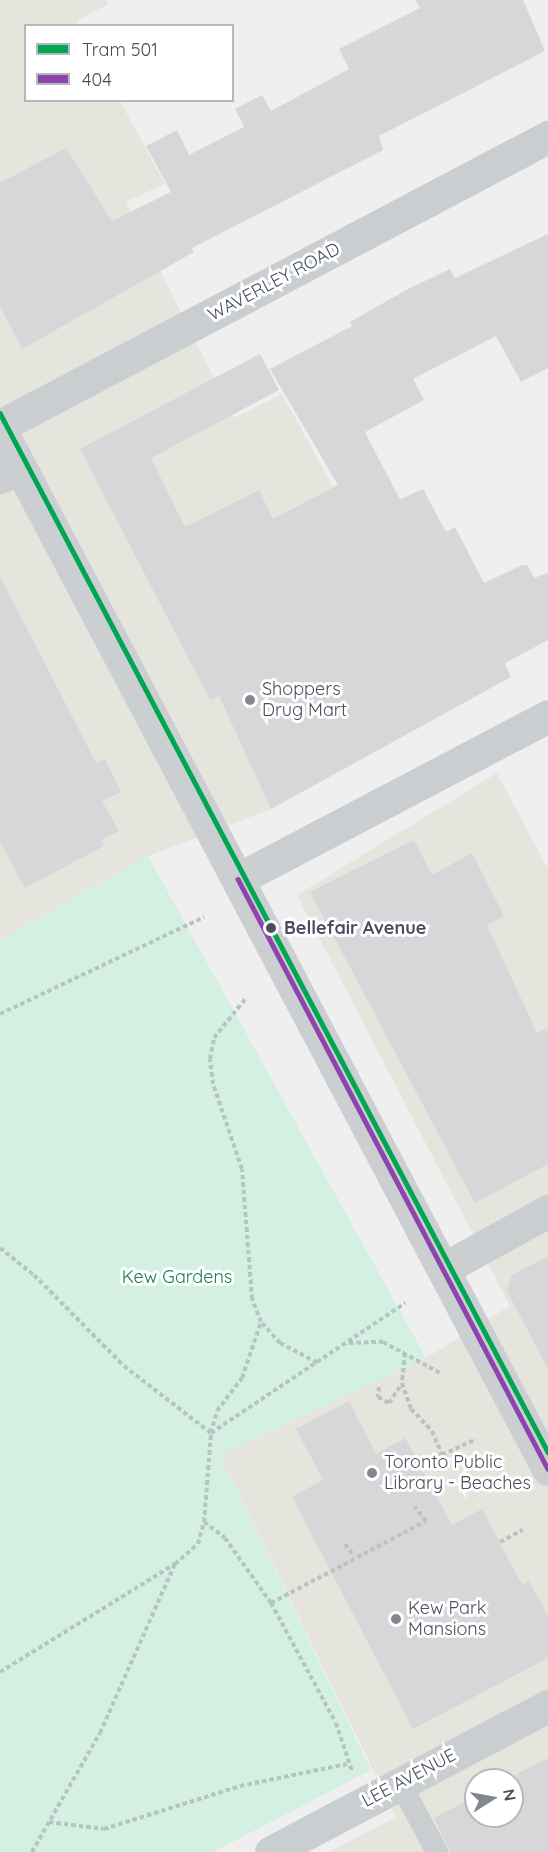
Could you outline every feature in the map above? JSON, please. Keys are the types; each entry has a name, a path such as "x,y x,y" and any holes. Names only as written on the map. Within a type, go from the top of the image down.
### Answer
{"main road":[{"path":"0,427 10,472 238,879 548,1469"}],"street":[{"name":"WAVERLEY ROAD","path":"0,427 548,137"},
{"path":"238,879 548,716"},
{"path":"442,1269 548,1211"},
{"name":"LEE AVENUE","path":"271,1852 548,1706"}],"lane":[{"path":"400,1783 437,1852"}],"path":[{"path":"0,1014 204,917"},
{"path":"246,998 214,1038 210,1059 213,1083 242,1169 252,1299 261,1322 280,1343 318,1364"},
{"path":"0,1009 10,1008"},
{"path":"0,1248 34,1275 124,1366 211,1433"},
{"path":"211,1433 318,1364 405,1303"},
{"path":"0,1672 176,1564 198,1544 204,1522 211,1433 217,1412 242,1378 261,1322"},
{"path":"347,1344 383,1342 442,1374"},
{"path":"405,1353 402,1383 411,1409 432,1431 442,1455"},
{"path":"379,1387 378,1397 389,1403 402,1383"},
{"path":"420,1466 476,1438"},
{"path":"271,1603 354,1556 426,1521 415,1507"},
{"path":"204,1522 225,1538 271,1603 336,1723 347,1764 357,1780"},
{"path":"500,1542 523,1530"},
{"path":"345,1544 354,1556"},
{"path":"32,1852 100,1733 176,1564"},
{"path":"48,1822 104,1829 240,1786 347,1764"}],"shaded area":[{"path":"0,0 106,0 108,4 77,21 78,24 24,24 24,102 121,102 165,184 126,202 234,418 282,394 333,487 380,461 400,499 423,489 443,527 286,613 358,761 271,809 148,856 0,940"},
{"path":"497,773 548,869 548,1852 329,1852 396,1817 220,1455 426,1358 510,1306 297,895"}],"green space":[{"name":"Kew Gardens","path":"148,856 426,1358 220,1455 371,1770 213,1852 0,1852 0,940"}],"building":[{"path":"415,0 523,0 545,51 379,136 383,150 192,248 194,252 22,349 0,306 0,183 66,148 112,221 171,192 146,146 177,130 189,155 244,127 235,109 262,95 271,111 349,69 339,49 420,8"},
{"path":"548,234 548,368 521,382 496,336 413,379 424,400 365,432 400,500 423,489 446,532 455,527 484,583 522,565 528,566 534,578 548,573 548,640 505,663 511,677 271,809 219,696 210,700 80,449 260,354 279,390 151,458 185,527 259,490 273,519 338,485 270,369 352,326 350,322 408,289 450,269 455,278"},
{"path":"0,576 96,763 105,759 121,792 102,801 119,831 101,840 104,846 25,888 0,842"},
{"path":"414,840 432,875 472,853 504,916 487,925 537,1033 548,1028 548,1164 475,1203 310,892"},
{"path":"548,1256 548,1369 507,1291 512,1275"},
{"path":"349,1401 376,1454 405,1438 452,1525 482,1509 522,1585 529,1581 548,1616 548,1658 413,1729 292,1497 323,1480 296,1429"},
{"path":"548,1758 548,1852 450,1852 434,1818 464,1802 464,1828 524,1828 524,1771"}],"tram line":[{"name":"501","path":"0,413 548,1452"}],"transit line":[{"name":"404","path":"238,879 548,1469"}],"place":[{"name":"Shoppers Drug Mart","path":"250,700"},
{"name":"Bellefair Avenue","path":"271,928"},
{"name":"Toronto Public Library - Beaches","path":"372,1473"},
{"name":"Kew Park Mansions","path":"396,1619"}]}
